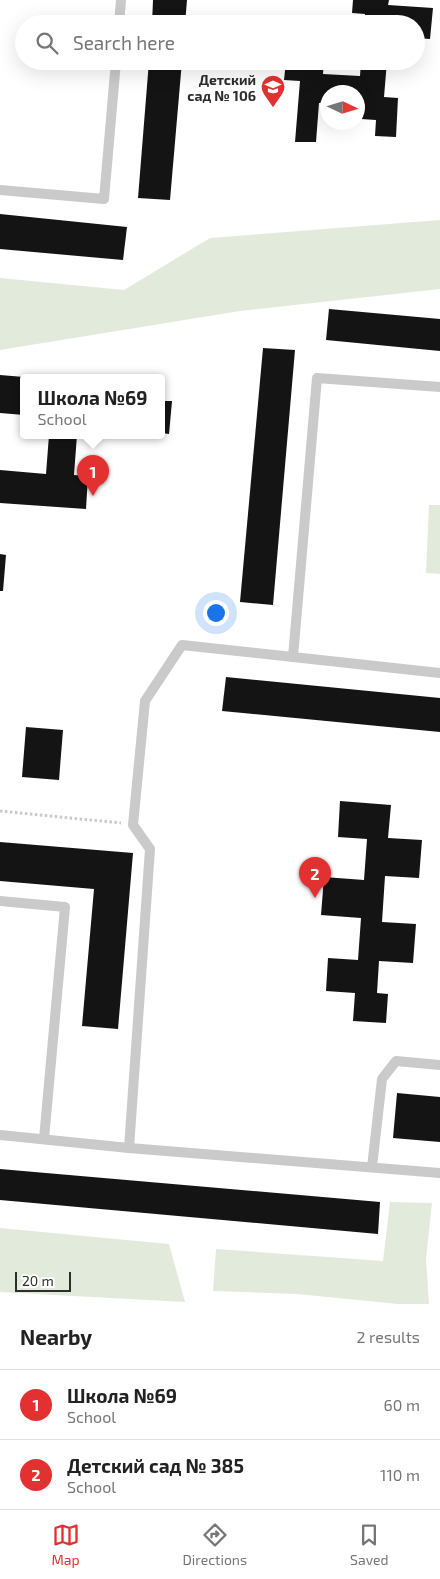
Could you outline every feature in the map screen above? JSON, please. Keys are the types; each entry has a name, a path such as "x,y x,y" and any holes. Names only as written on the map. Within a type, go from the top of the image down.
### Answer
{"lane":[{"path":"120,15 121,0"},
{"path":"0,190 104,199 115,70"},
{"path":"293,657 317,378 440,387"},
{"path":"129,1148 150,849 133,825 146,701 182,645 440,673"},
{"path":"0,901 65,907 44,1139"},
{"path":"372,1167 382,1079 396,1061 440,1065"},
{"path":"0,1135 129,1148 440,1173"}],"path":[{"path":"0,811 133,825"}],"green space":[{"path":"440,220 440,289 240,311 0,350 0,278 124,290 210,238"},
{"path":"429,505 440,505 440,574 426,573"},
{"path":"390,1202 432,1203 426,1259 429,1304 398,1304 297,1294 213,1291 216,1249 383,1261"},
{"path":"0,1228 169,1244 185,1302 0,1292"}],"building":[{"path":"153,0 187,0 186,15 152,15"},
{"path":"353,0 389,0 388,5 433,8 430,39 425,39 425,15 365,15 352,13"},
{"path":"148,70 181,70 170,200 138,198"},
{"path":"285,70 323,70 323,74 360,76 360,70 386,70 384,97 398,98 396,137 375,136 376,120 365,119 365,85 320,85 316,142 295,142 300,81 284,80"},
{"path":"0,214 127,227 123,260 0,249"},
{"path":"329,309 440,319 440,351 326,340"},
{"path":"263,348 295,350 273,605 240,602"},
{"path":"0,375 20,377 20,415 0,413"},
{"path":"165,401 172,401 169,434 165,433"},
{"path":"49,439 77,439 74,475 88,476 86,509 0,503 0,470 46,474"},
{"path":"0,554 6,555 3,591 0,591"},
{"path":"226,677 440,698 440,732 222,711"},
{"path":"26,727 63,730 59,780 22,777"},
{"path":"340,801 391,805 388,838 422,840 419,878 385,876 382,922 416,924 413,963 379,961 377,993 388,994 386,1023 353,1021 355,993 326,991 328,958 358,960 361,918 321,915 324,877 364,880 367,839 338,837"},
{"path":"0,842 133,853 118,1029 82,1026 94,889 0,881"},
{"path":"397,1093 440,1097 440,1142 393,1138"},
{"path":"0,1169 380,1202 378,1234 0,1200"}],"place":[{"name":"Детский сад № 106","path":"273,108"},
{"name":"Школа №69","path":"93,496"},
{"name":"Детский сад № 385","path":"315,898"}]}
